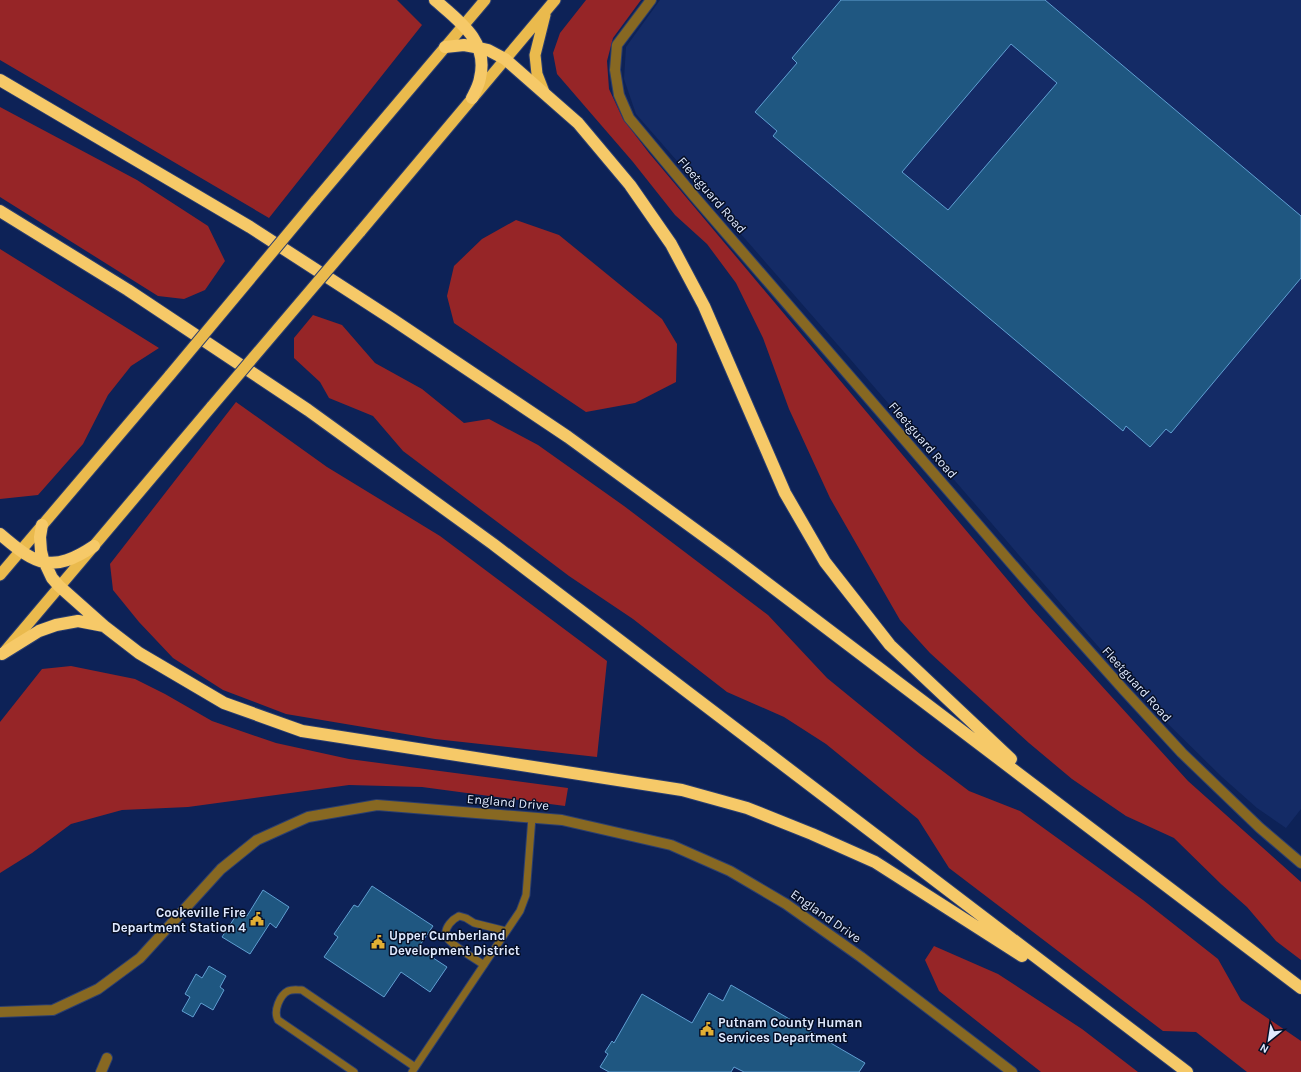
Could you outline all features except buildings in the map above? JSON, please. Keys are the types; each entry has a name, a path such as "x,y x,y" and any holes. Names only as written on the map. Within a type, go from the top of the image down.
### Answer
{"highway":[{"path":"435,0 464,25 478,48 481,59 481,73 480,80 472,98"},
{"path":"0,575 485,0"},
{"path":"1,656 555,0"},
{"path":"544,92 537,74 535,55 545,12"},
{"path":"445,47 464,45 488,50 505,59 578,123 630,185 671,244 704,306 785,493 825,562 890,645 1057,802"},
{"path":"0,80 250,227 392,319 568,437 736,559 1301,988"},
{"path":"0,211 128,290 314,415 493,544 1187,1072"},
{"path":"42,525 41,551 52,578 59,586 104,626 139,653 224,703 302,731 682,790 746,808 812,834 875,862 1091,1000"},
{"path":"0,534 20,551 35,560 50,564 71,559 94,546"},
{"path":"1,656 38,631 56,625 78,621 104,626"}],"street":[{"name":"Fleetguard Road","path":"651,0 617,45 615,70 619,95 630,118 694,196 1014,566 1123,689 1182,753 1260,828 1301,863"},
{"name":"England Drive","path":"0,1012 53,1010 98,989 140,958 221,869 257,840 308,817 377,805 562,820 671,845 730,871 786,904 849,948 1012,1072"},
{"path":"101,1072 107,1058"}],"lane":[{"path":"354,1072 278,1020 275,1016 275,1010 285,993 289,990 302,990 414,1070 520,911 526,895 532,817"},
{"path":"484,965 450,941 446,936 447,929 451,922 459,916 474,923 506,931"}],"shaded area":[{"path":"0,0 397,0 422,25 269,218 0,60"},
{"path":"586,0 641,0 613,38 607,61 609,89 623,119 649,153 1032,609 1188,781 1301,882 1301,960 1276,941 1247,907 1174,838 1126,816 1072,779 1029,743 930,653 900,620 830,498 789,409 763,338 736,283 707,244 675,215 633,162 557,74 553,53 560,33"},
{"path":"660,0 1301,0 1301,809 1286,828 1257,808 1222,777 1162,718 1080,626 851,360 636,114 624,79 626,47"},
{"path":"0,107 137,180 208,226 225,261 205,290 184,299 158,296 0,197"},
{"path":"516,220 559,235 662,319 677,344 676,382 635,403 586,412 454,323 447,296 454,266 482,239"},
{"path":"0,249 159,348 131,366 108,395 83,444 38,495 0,499"},
{"path":"313,315 342,325 375,363 422,389 464,423 489,419 538,445 624,506 768,615 827,678 920,754 969,791 1020,811 1143,900 1218,959 1241,1000 1301,1041 1301,1072 1247,1072 1196,1032 1163,1031 949,868 918,819 826,744 784,717 727,692 633,619 569,576 403,451 373,416 329,398 320,382 294,358 294,338"},
{"path":"236,402 327,467 440,536 607,661 597,757 435,739 286,714 223,690 173,658 139,622 113,590 110,564"},
{"path":"71,666 135,679 212,721 276,743 349,759 568,788 565,806 422,787 349,785 188,807 122,810 71,824 32,853 0,873 0,722 42,669"},
{"path":"934,946 998,974 1082,1029 1138,1072 1041,1072 939,991 925,960"}],"place":[{"name":"Cookeville Fire Department Station 4","path":"257,919"},
{"name":"Upper Cumberland Development District","path":"378,942"},
{"name":"Putnam County Human Services Department","path":"707,1029"}]}
